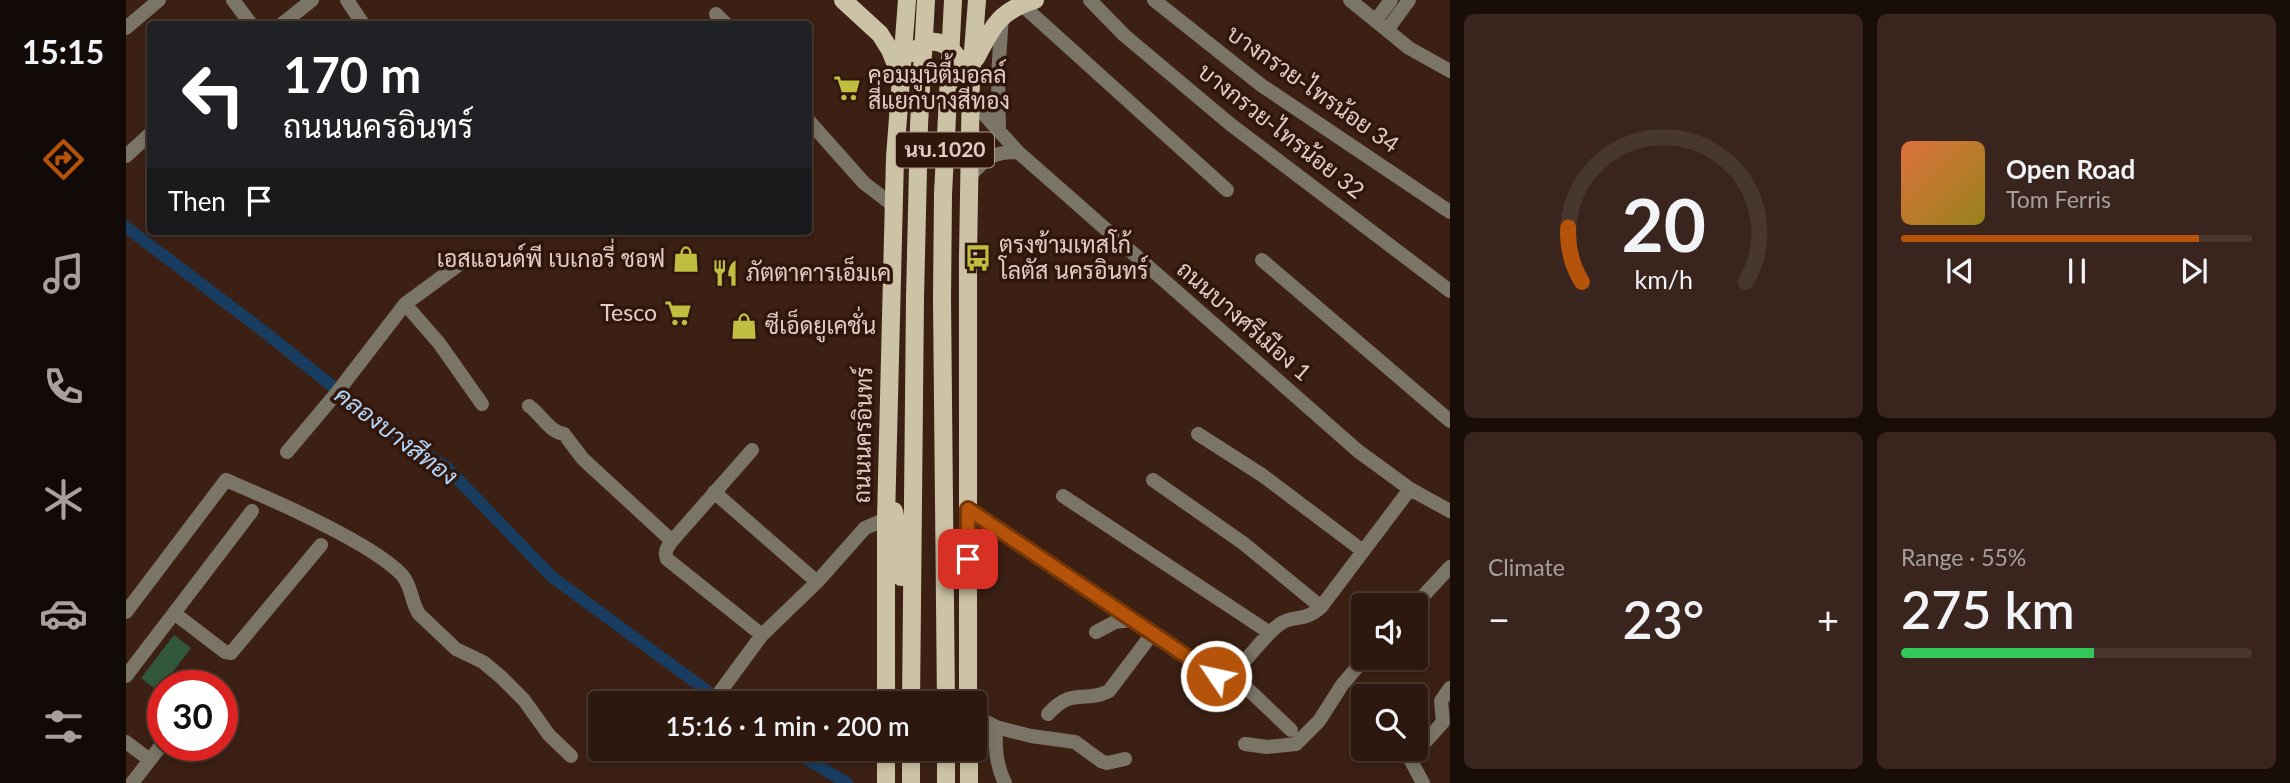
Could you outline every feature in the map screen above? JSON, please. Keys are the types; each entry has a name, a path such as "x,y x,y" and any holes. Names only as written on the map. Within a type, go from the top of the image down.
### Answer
{"main road":[{"path":"843,0 880,34 890,50 901,78"},
{"name":"ถนนนครอินทร์","path":"886,691 886,519 895,157 907,0"},
{"name":"นบ.1020","path":"911,691 915,298 919,125 926,0"},
{"name":"นบ.1020","path":"946,691 943,194 953,0"},
{"name":"นบ.1020","path":"968,691 967,282 976,0"},
{"path":"901,78 913,52 922,43 933,41 945,44 972,71 988,33 1002,15 1028,2"},
{"path":"887,465 899,541 904,621 910,635"},
{"path":"886,761 886,780"},
{"path":"911,761 911,783"},
{"path":"946,761 946,783"},
{"path":"969,761 969,783"}],"street":[{"path":"126,28 159,0"},
{"path":"233,0 249,21"},
{"path":"286,21 312,0"},
{"path":"347,0 361,21"},
{"name":"บางกรวย-ไทรน้อย 32","path":"1090,0 1124,35 1230,124 1450,291"},
{"name":"บางกรวย-ไทรน้อย 34","path":"1154,0 1261,85 1450,212"},
{"path":"1350,0 1409,48 1450,71"},
{"path":"1382,25 1391,0"},
{"path":"1382,25 1409,0"},
{"path":"1028,2 1227,190"},
{"path":"999,130 998,75 1002,15"},
{"name":"ถนนบางศรีเมือง 1","path":"971,100 1018,152 1358,451 1410,489 1450,511"},
{"path":"812,124 864,183 894,206"},
{"path":"126,156 147,137"},
{"path":"970,176 982,162 996,153 1018,152"},
{"path":"287,452 405,304 465,260"},
{"path":"1262,260 1450,421"},
{"path":"405,304 439,343 482,404"},
{"path":"529,406 557,433 564,434 583,459 671,541"},
{"path":"1198,434 1262,475 1363,551"},
{"path":"752,450 671,541 666,552 667,559 762,635"},
{"path":"126,612 226,480 326,524 382,558 410,585 414,607 419,614 456,649 483,662 501,677 524,701 549,735 571,756"},
{"path":"1153,480 1243,543 1321,607"},
{"path":"1230,676 1280,623 1307,618 1321,607 1410,489"},
{"path":"714,492 817,582"},
{"path":"1063,496 1270,633"},
{"path":"968,509 1209,673 1230,676 1291,730"},
{"path":"126,676 252,511"},
{"path":"721,691 762,635 817,582 865,528 886,519"},
{"path":"174,613 225,652 231,653 321,545"},
{"path":"1425,593 1450,567"},
{"path":"1096,632 1115,622 1132,620"},
{"path":"1048,714 1067,698 1100,695 1109,691 1152,634"},
{"path":"1245,744 1285,747 1296,744 1319,721 1355,670"},
{"path":"1423,783 1410,759 1443,722 1441,701 1450,688"},
{"path":"987,722 1031,736 1075,742 1107,763 1125,759"},
{"path":"996,727 995,747 1005,783"},
{"path":"126,742 147,758"},
{"path":"132,783 149,761"}],"green space":[{"path":"174,635 191,648 174,670 147,670"},
{"path":"147,670 147,683 141,678"}],"waterway":[{"name":"คลองบางสีทอง","path":"126,227 266,333 372,418 447,468 552,577 707,691"},
{"name":"คลองบางสีทอง","path":"810,761 847,783"}],"place":[{"name":"คอมมูนิตี้มอลล์ สี่แยกบางสีทอง","path":"847,88"},
{"name":"ตรงข้ามเทสโก้ โลตัส นครอินทร์","path":"978,258"},
{"name":"เอสแอนด์พี เบเกอรี่ ชอฟ","path":"686,259"},
{"name":"ภัตตาคารเอ็มเค","path":"725,273"},
{"name":"Tesco","path":"678,313"},
{"name":"ซีเอ็ดยูเคชั่น","path":"744,326"}],"route":[{"path":"968,559 968,509 1216,676"}]}
